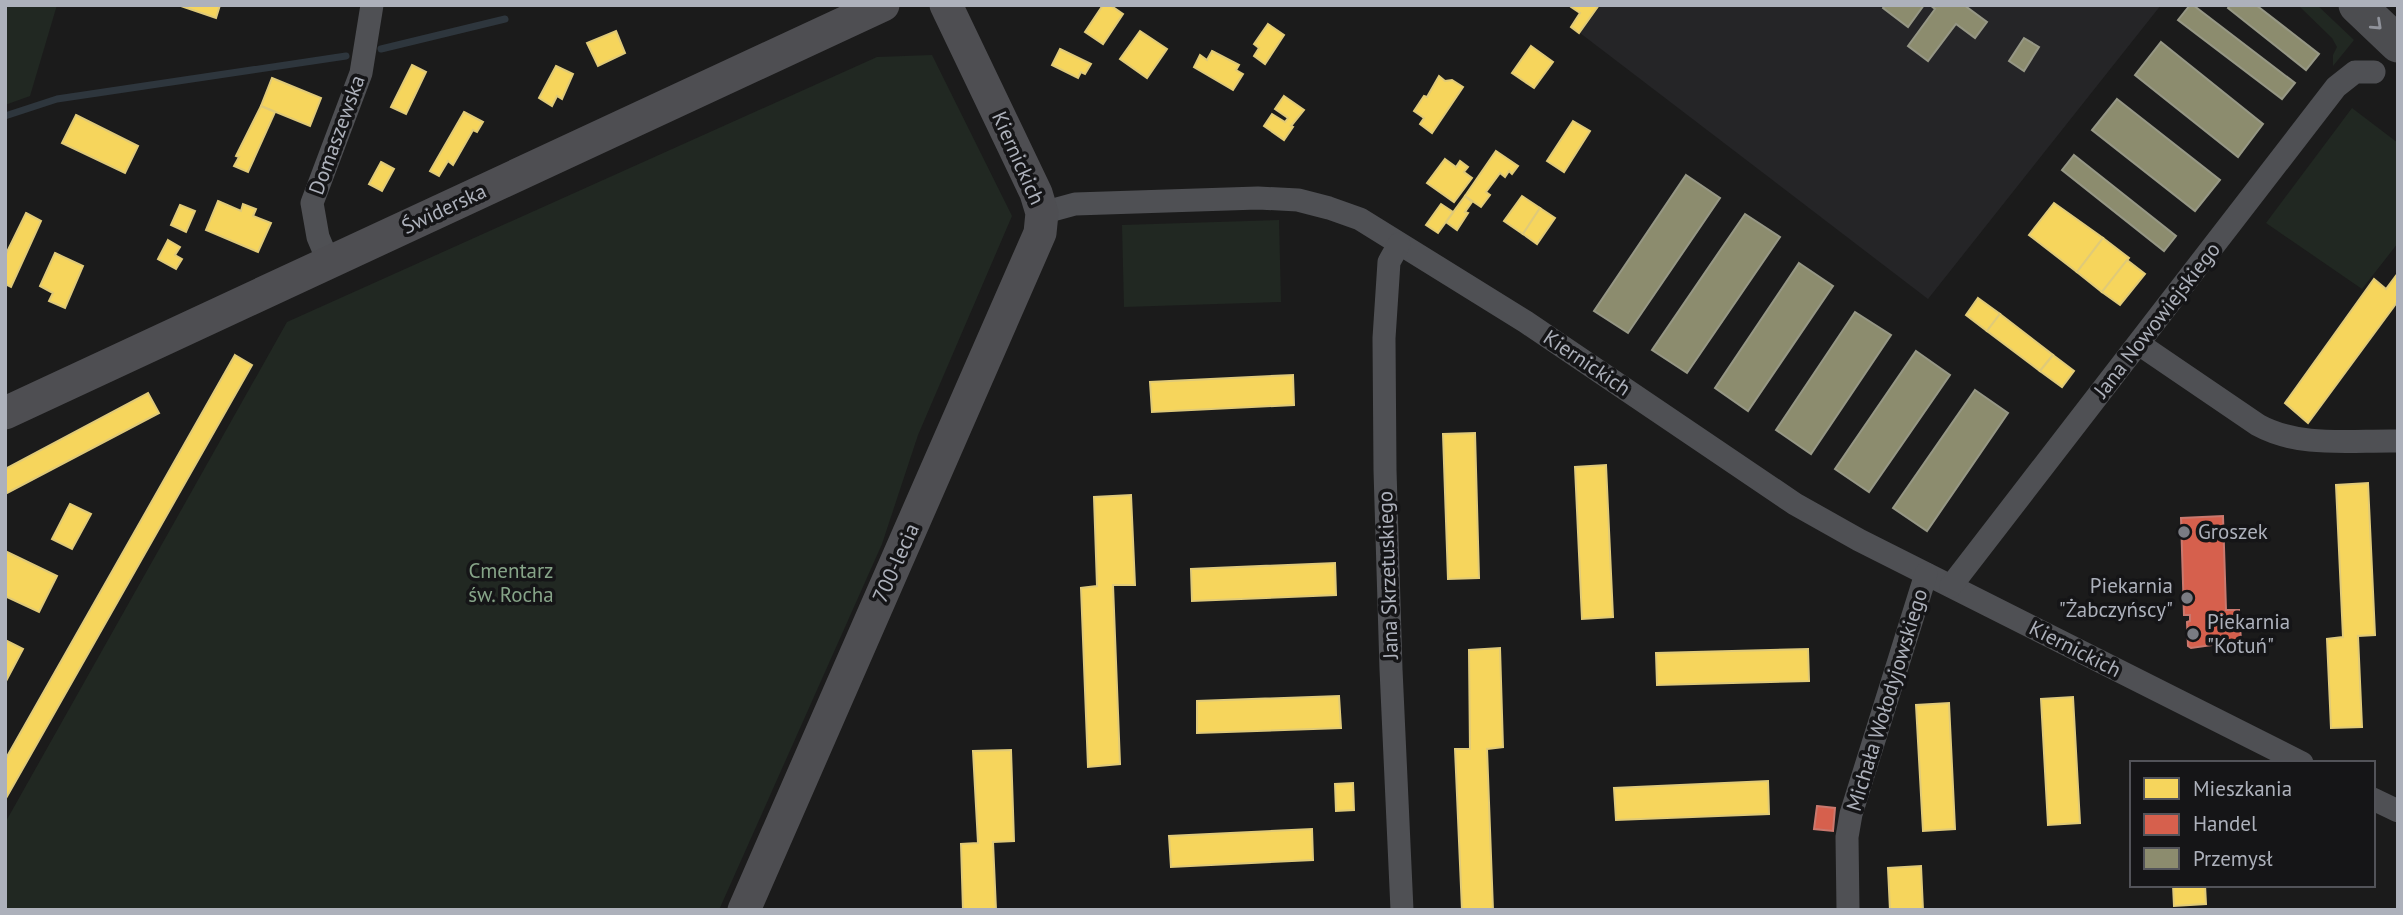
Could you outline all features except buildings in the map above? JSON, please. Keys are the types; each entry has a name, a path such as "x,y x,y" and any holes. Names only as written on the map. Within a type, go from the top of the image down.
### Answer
{"main road":[{"path":"2357,5 2398,44"}],"street":[{"name":"Domaszewska","path":"328,262 318,237 312,204 361,73 372,5"},
{"name":"Świderska","path":"5,413 883,5"},
{"name":"Kiernickich","path":"946,5 1025,169 1042,213 1075,204 1258,198 1298,201 1360,219 1526,322 1795,504 1926,574 2298,761"},
{"name":"Jana Nowowiejskiego","path":"1951,586 2336,87 2355,72 2374,72"},
{"name":"700-lecia","path":"744,910 1031,256 1040,233 1042,213"},
{"name":"Jana Skrzetuskiego","path":"1399,244 1389,262 1386,278 1384,363 1390,645 1402,910"},
{"path":"2139,344 2276,435 2299,440 2398,441"},
{"name":"Michała Wołodyjowskiego","path":"1848,910 1847,837 1851,814 1926,574"},
{"path":"2375,800 2398,811"}],"shaded area":[{"path":"1601,5 2161,5 1928,299 1580,33"}],"green space":[{"path":"5,5 57,5 30,96 5,105"},
{"path":"2298,5 2317,5 2354,40 2333,66 2333,55 2337,47 2332,38"},
{"name":"Cmentarz św. Rocha","path":"932,55 1012,216 918,435 882,544 719,910 5,910 5,823 287,322 877,57"},
{"path":"2352,108 2398,143 2398,243 2362,289 2266,223"},
{"path":"1279,220 1281,302 1124,307 1122,225"}],"waterway":[{"path":"381,49 505,19"},
{"path":"5,116 57,99 346,56"}],"place":[{"name":"Groszek","path":"2184,532"},
{"name":"Piekarnia \"Żabczyńscy\"","path":"2187,598"},
{"name":"Piekarnia \"Kotuń\"","path":"2193,634"}]}
